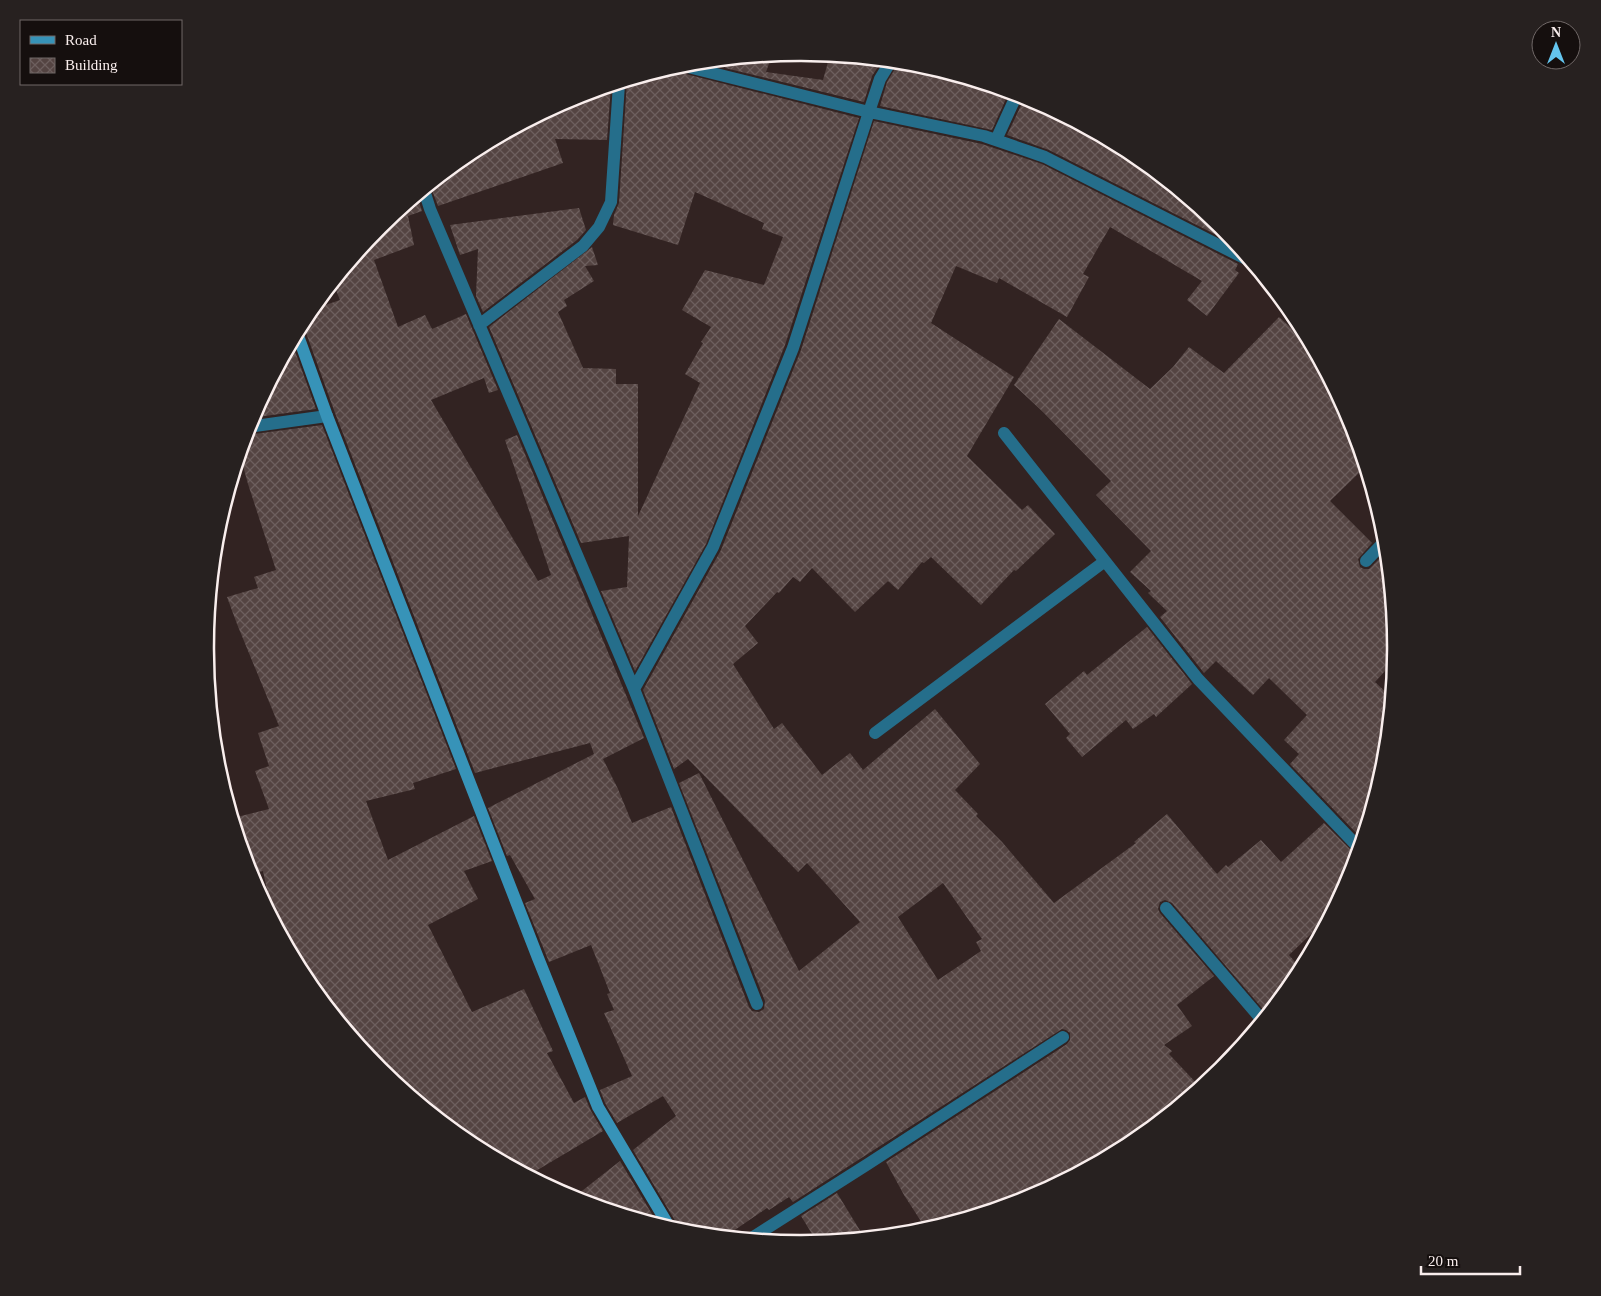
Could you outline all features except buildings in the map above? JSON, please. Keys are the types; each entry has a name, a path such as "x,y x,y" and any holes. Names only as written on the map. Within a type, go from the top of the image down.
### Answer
{"street":[{"path":"634,689 713,546 793,348 880,79 887,68"},
{"path":"701,70 869,112 996,140 1045,157 1234,253"},
{"path":"479,325 583,246 599,227 611,202 618,90"},
{"path":"996,140 1014,102"},
{"path":"426,197 634,689 757,1004"},
{"path":"300,342 327,416 598,1107 664,1218"},
{"path":"257,426 327,416"},
{"path":"1004,433 1198,679 1354,843"},
{"path":"1366,561 1378,549"},
{"path":"875,733 1105,561"},
{"path":"1166,908 1258,1015"},
{"path":"760,1233 1063,1037"}]}
